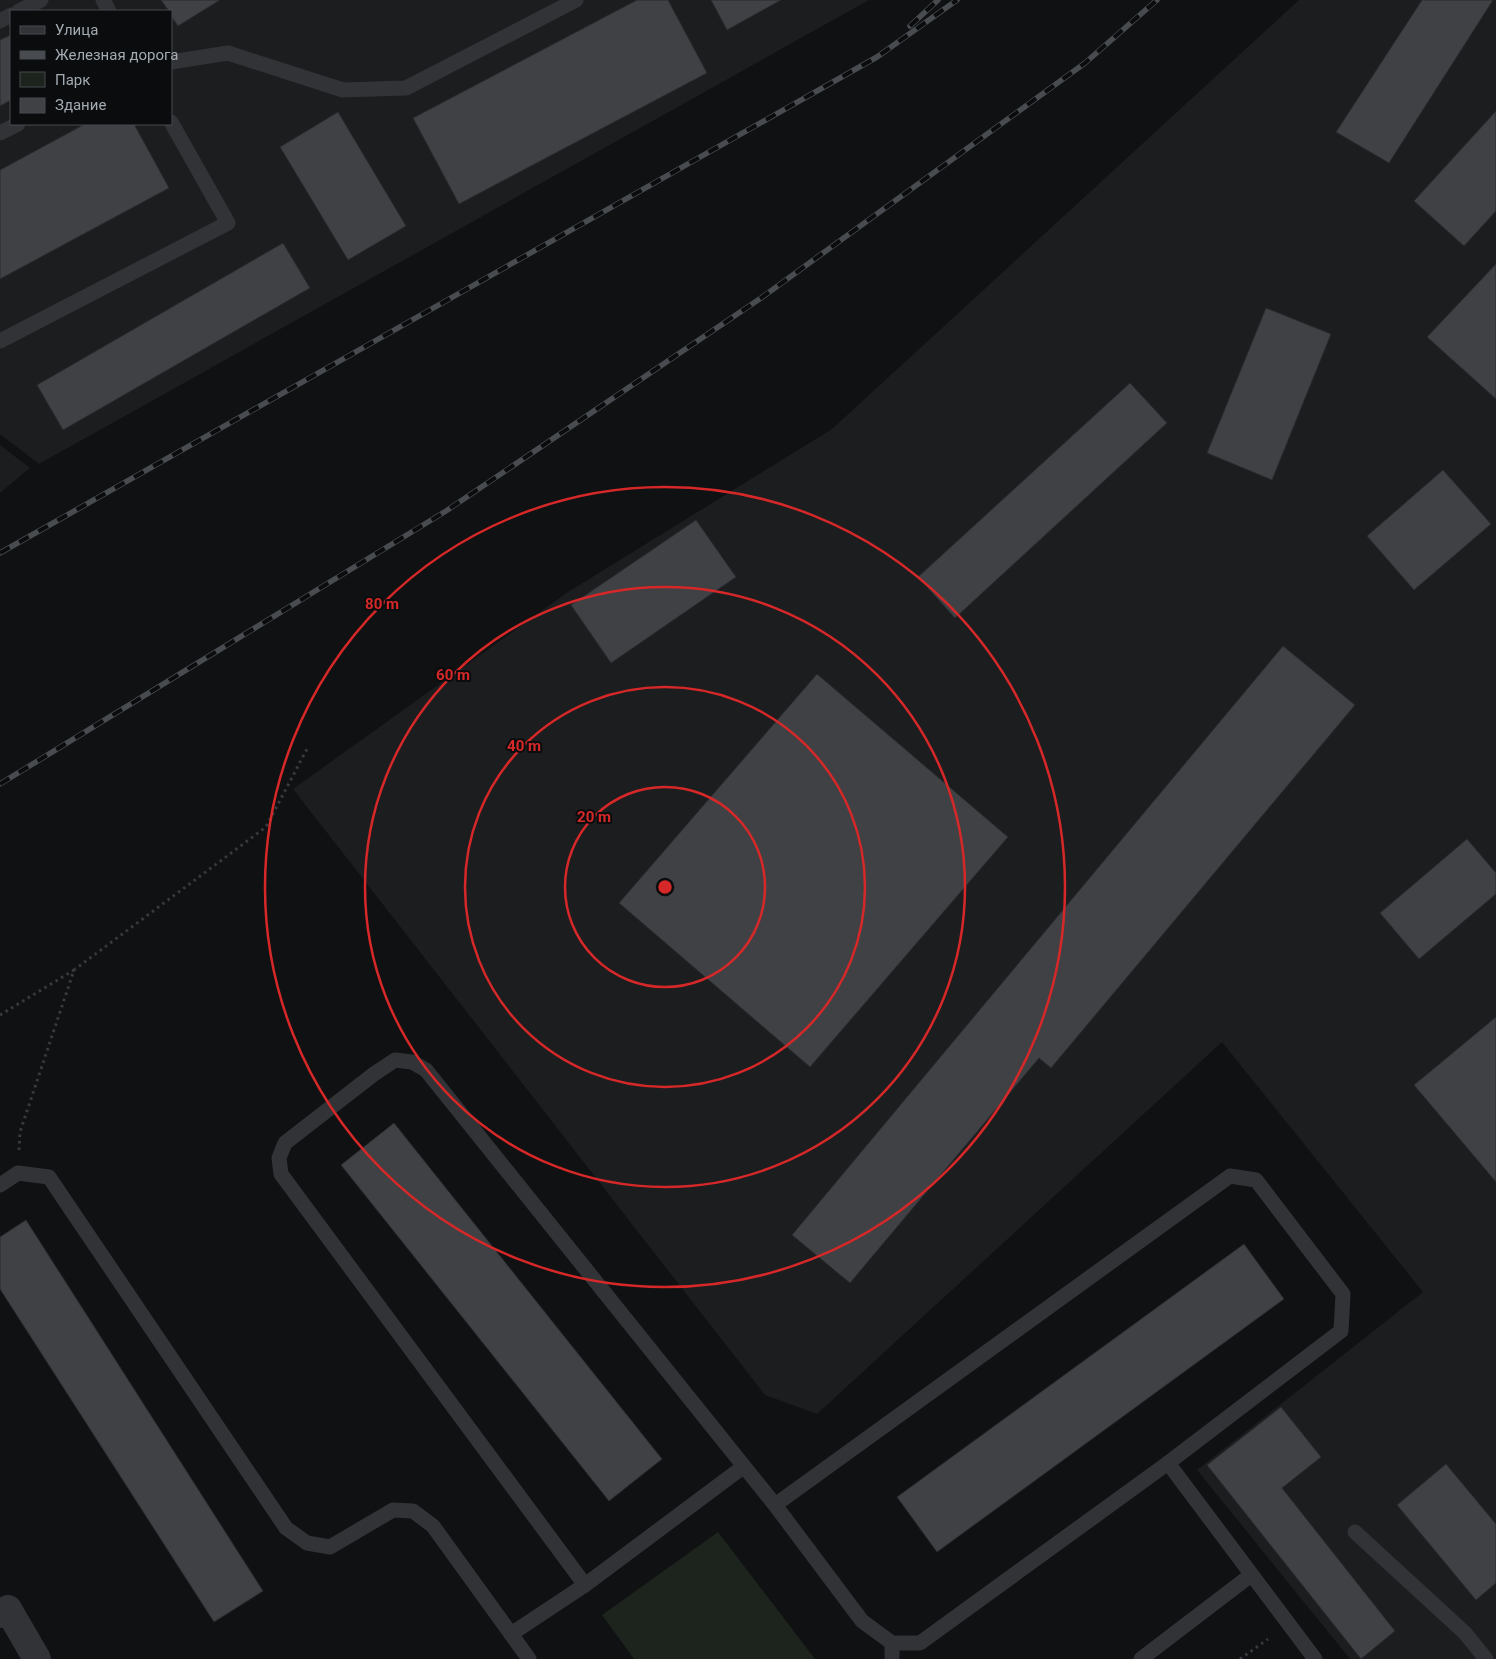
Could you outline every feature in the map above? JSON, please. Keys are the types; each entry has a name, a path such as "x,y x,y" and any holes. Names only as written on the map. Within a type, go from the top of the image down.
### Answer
{"street":[{"path":"2,1607 36,1659"}],"lane":[{"path":"21,10 41,0"},
{"path":"172,62 228,53 343,90 406,88 576,0"},
{"path":"0,341 228,223 172,124"},
{"path":"0,133 16,125"},
{"path":"585,1585 281,1174 279,1158 285,1143 395,1060 412,1062 426,1070 775,1506 862,1621 892,1643 920,1643 1168,1463 1341,1330 1344,1294 1256,1180 1230,1176 775,1506"},
{"path":"0,1185 18,1173 49,1177 286,1528 307,1543 330,1547 392,1510 413,1511 433,1526 529,1659"},
{"path":"1168,1463 1315,1659"},
{"path":"511,1634 585,1585 743,1467"},
{"path":"1356,1532 1464,1633 1486,1659"},
{"path":"1141,1659 1251,1575"},
{"path":"892,1643 892,1659"}],"path":[{"path":"0,1015 74,970 266,827 307,749"},
{"path":"18,1173 20,1132 74,970"},
{"path":"1240,1659 1289,1624"}],"shaded area":[{"path":"0,0 869,0 39,464 0,434"},
{"path":"1299,0 1496,0 1496,1659 1350,1659 1197,1470 1423,1292 1222,1042 817,1414 765,1395 293,789 568,592 832,429"},
{"path":"0,445 30,468 0,493"}],"green space":[{"path":"718,1532 815,1659 634,1659 602,1615"}],"building":[{"path":"161,0 220,0 178,26 172,17 172,10 168,10"},
{"path":"637,0 668,0 707,73 459,204 413,118"},
{"path":"711,0 781,0 727,30"},
{"path":"1422,0 1493,0 1389,163 1336,132"},
{"path":"10,35 10,101 0,106 0,40"},
{"path":"1496,111 1496,211 1464,246 1414,201"},
{"path":"338,112 406,226 348,260 280,147"},
{"path":"83,125 135,125 169,188 0,279 0,170"},
{"path":"283,243 310,288 63,430 37,385"},
{"path":"1496,264 1496,399 1427,337"},
{"path":"1266,308 1331,334 1272,480 1207,453"},
{"path":"1130,383 1167,423 955,618 918,577"},
{"path":"1443,470 1491,524 1414,590 1367,536"},
{"path":"696,520 736,577 611,663 571,605"},
{"path":"1283,646 1355,705 1051,1068 1039,1058 850,1283 792,1235"},
{"path":"817,674 1008,837 810,1067 619,903"},
{"path":"1467,839 1496,873 1496,894 1419,959 1380,913"},
{"path":"1496,1017 1496,1182 1414,1085"},
{"path":"394,1123 662,1459 609,1501 341,1165"},
{"path":"26,1220 263,1591 214,1622 0,1289 0,1237"},
{"path":"1244,1244 1284,1299 937,1552 897,1497"},
{"path":"1281,1407 1321,1457 1282,1488 1395,1631 1361,1659 1207,1465"},
{"path":"1446,1464 1496,1524 1496,1583 1476,1600 1397,1505"}],"railway":[{"path":"910,26 938,0"},
{"path":"0,553 877,57 957,0"},
{"path":"0,784 446,511 761,298 1085,63 1157,0"}]}
